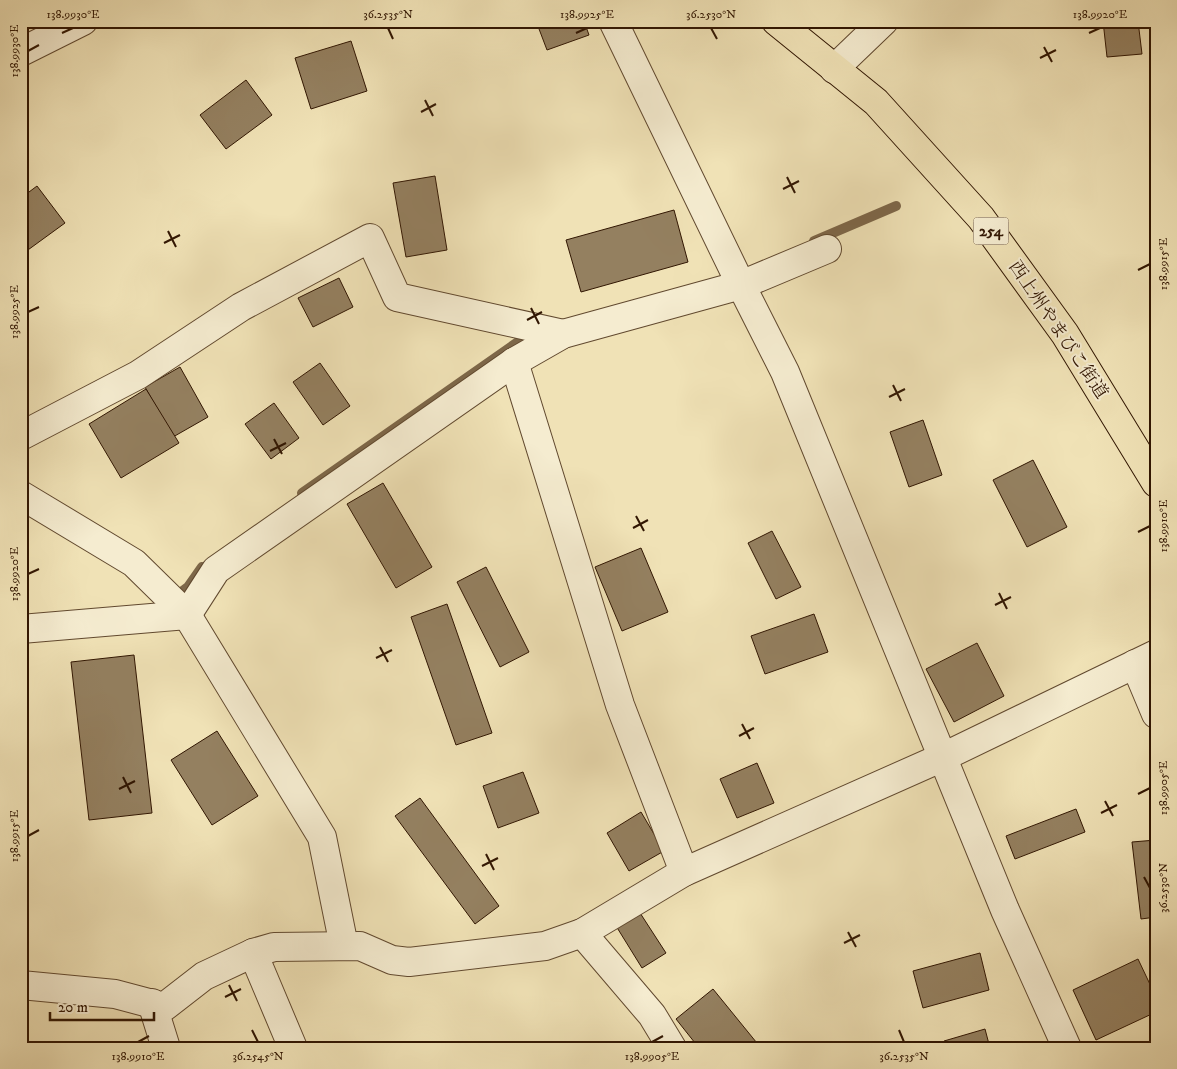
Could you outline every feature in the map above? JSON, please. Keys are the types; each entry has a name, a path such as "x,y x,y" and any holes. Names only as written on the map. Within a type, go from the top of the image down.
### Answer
{"highway":[{"name":"西上州やまびこ街道","path":"776,21 876,102 981,218 1065,334 1156,483"}],"street":[{"path":"21,52 83,21"},
{"path":"613,21 785,372 1005,910 1067,1048"},
{"path":"834,68 875,26"},
{"path":"21,436 138,375 241,308 370,238 398,297 563,334"},
{"path":"187,615 216,570 514,362 563,334 741,285 827,249"},
{"path":"514,362 620,705 684,872"},
{"path":"21,496 134,563 187,615 322,837 344,946"},
{"path":"21,629 187,615"},
{"path":"21,985 114,994 164,1007 204,976 253,953 274,947 360,946 392,960 409,962 545,946 582,933 684,872 943,757 1145,659 1156,714"},
{"path":"582,933 652,1016 672,1048"},
{"path":"253,953 293,1048"},
{"path":"152,1003 166,1048"}],"building":[{"path":"536,21 584,21 589,35 547,50"},
{"path":"1103,21 1138,21 1142,54 1107,57"},
{"path":"351,41 367,91 311,109 295,58"},
{"path":"246,80 272,115 226,149 200,115"},
{"path":"435,176 447,250 406,257 393,183"},
{"path":"37,186 65,223 21,255 21,198"},
{"path":"674,210 688,262 581,292 566,240"},
{"path":"339,278 353,307 313,327 298,298"},
{"path":"320,363 350,406 323,425 293,382"},
{"path":"180,367 208,417 173,437 145,387"},
{"path":"146,389 179,443 121,478 89,424"},
{"path":"274,403 299,438 271,459 245,424"},
{"path":"923,420 942,475 909,487 890,432"},
{"path":"1033,460 1067,527 1027,547 993,480"},
{"path":"383,483 432,567 396,588 347,504"},
{"path":"772,531 801,587 776,599 748,543"},
{"path":"641,548 668,612 622,631 595,567"},
{"path":"486,567 529,652 500,667 457,582"},
{"path":"447,604 492,733 456,745 411,617"},
{"path":"814,614 828,652 765,674 751,636"},
{"path":"977,643 1004,696 954,722 926,669"},
{"path":"134,655 152,813 89,820 71,662"},
{"path":"217,731 258,796 212,825 171,760"},
{"path":"757,763 774,803 737,818 720,779"},
{"path":"523,772 539,813 498,828 483,786"},
{"path":"420,798 499,906 475,924 395,816"},
{"path":"1076,809 1085,832 1015,859 1006,836"},
{"path":"641,812 664,851 629,871 607,833"},
{"path":"1156,840 1156,917 1141,919 1132,842"},
{"path":"631,899 666,953 642,968 608,913"},
{"path":"980,953 989,990 923,1008 913,971"},
{"path":"1138,959 1156,997 1156,1012 1096,1040 1073,990"},
{"path":"713,989 761,1048 699,1048 676,1019"},
{"path":"985,1029 990,1048 946,1048 944,1041"}],"waterway":[{"path":"814,241 896,206"},
{"path":"302,493 533,333"},
{"path":"172,599 188,587 202,567"}]}
